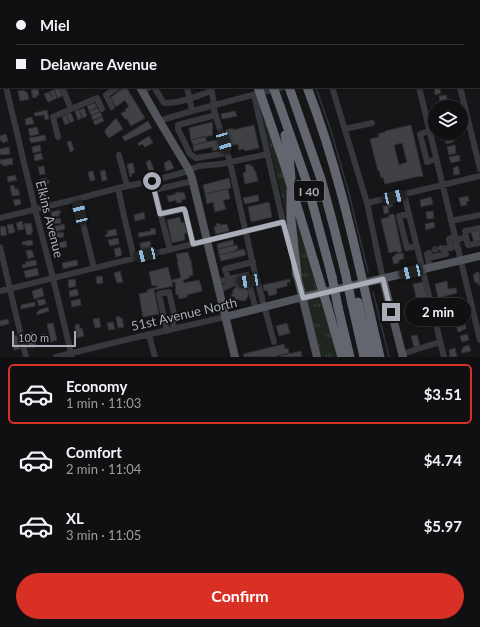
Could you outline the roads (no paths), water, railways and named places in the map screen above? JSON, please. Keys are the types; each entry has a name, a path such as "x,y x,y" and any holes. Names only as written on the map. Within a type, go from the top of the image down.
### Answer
{"highway":[{"name":"I 40","path":"273,88 307,183 332,277 350,357"},
{"name":"I 40","path":"288,88 321,179 355,303 364,357"},
{"path":"307,88 333,164 348,220 380,357"},
{"path":"256,91 285,166 342,357"},
{"path":"280,106 289,156 291,220 298,275"},
{"path":"355,303 372,357"}],"main road":[{"path":"144,88 160,122 189,170 193,181 226,317 233,357"},
{"name":"51st Avenue North","path":"226,317 480,256"},
{"path":"298,275 317,357"},
{"path":"383,279 402,355"}],"street":[{"name":"Elkins Avenue","path":"5,88 72,355"},
{"path":"62,88 71,109"},
{"path":"112,106 106,95 116,88"},
{"path":"155,88 164,103 189,100 211,89 214,110 230,162 253,262 274,342"},
{"path":"187,88 191,121"},
{"path":"160,122 165,119 256,91 276,88"},
{"path":"332,88 367,202 383,279"},
{"path":"419,88 428,123"},
{"path":"460,88 480,169"},
{"path":"256,91 283,222 298,275"},
{"path":"58,137 53,117 97,98 102,109"},
{"path":"216,115 178,125 178,129 190,154 194,157 227,153"},
{"path":"345,129 372,123"},
{"path":"428,132 420,134 427,162 436,159"},
{"path":"432,140 452,221 448,263"},
{"path":"176,147 184,142"},
{"path":"0,218 118,188 152,181 185,172 199,166 221,164 268,154"},
{"path":"119,155 127,186"},
{"path":"198,157 199,166"},
{"path":"367,202 480,176"},
{"path":"152,181 170,250"},
{"path":"154,190 193,181"},
{"path":"118,188 134,258"},
{"path":"404,194 416,246 426,269 444,357"},
{"path":"77,199 94,268"},
{"path":"160,214 184,209 193,244"},
{"path":"409,214 399,216 407,248 416,246"},
{"path":"452,221 480,215"},
{"path":"0,291 283,222"},
{"path":"480,228 465,231 468,245 480,243"},
{"path":"426,269 430,254 449,247 466,237"},
{"path":"0,247 26,357"},
{"path":"449,247 461,260 480,340"},
{"path":"236,283 229,281 225,269 253,262"},
{"path":"218,286 228,279 248,275 256,310"},
{"path":"218,286 249,281"},
{"path":"167,330 159,294 169,292 174,314 172,317 174,329"},
{"name":"51st Avenue North","path":"56,357 72,355 167,330 226,317"},
{"path":"149,335 155,357"},
{"path":"402,355 440,342"}],"waterway":[{"path":"316,88 331,131 348,190 368,272"},
{"path":"373,292 389,357"}],"tunnel":[{"path":"432,250 441,248"}]}
